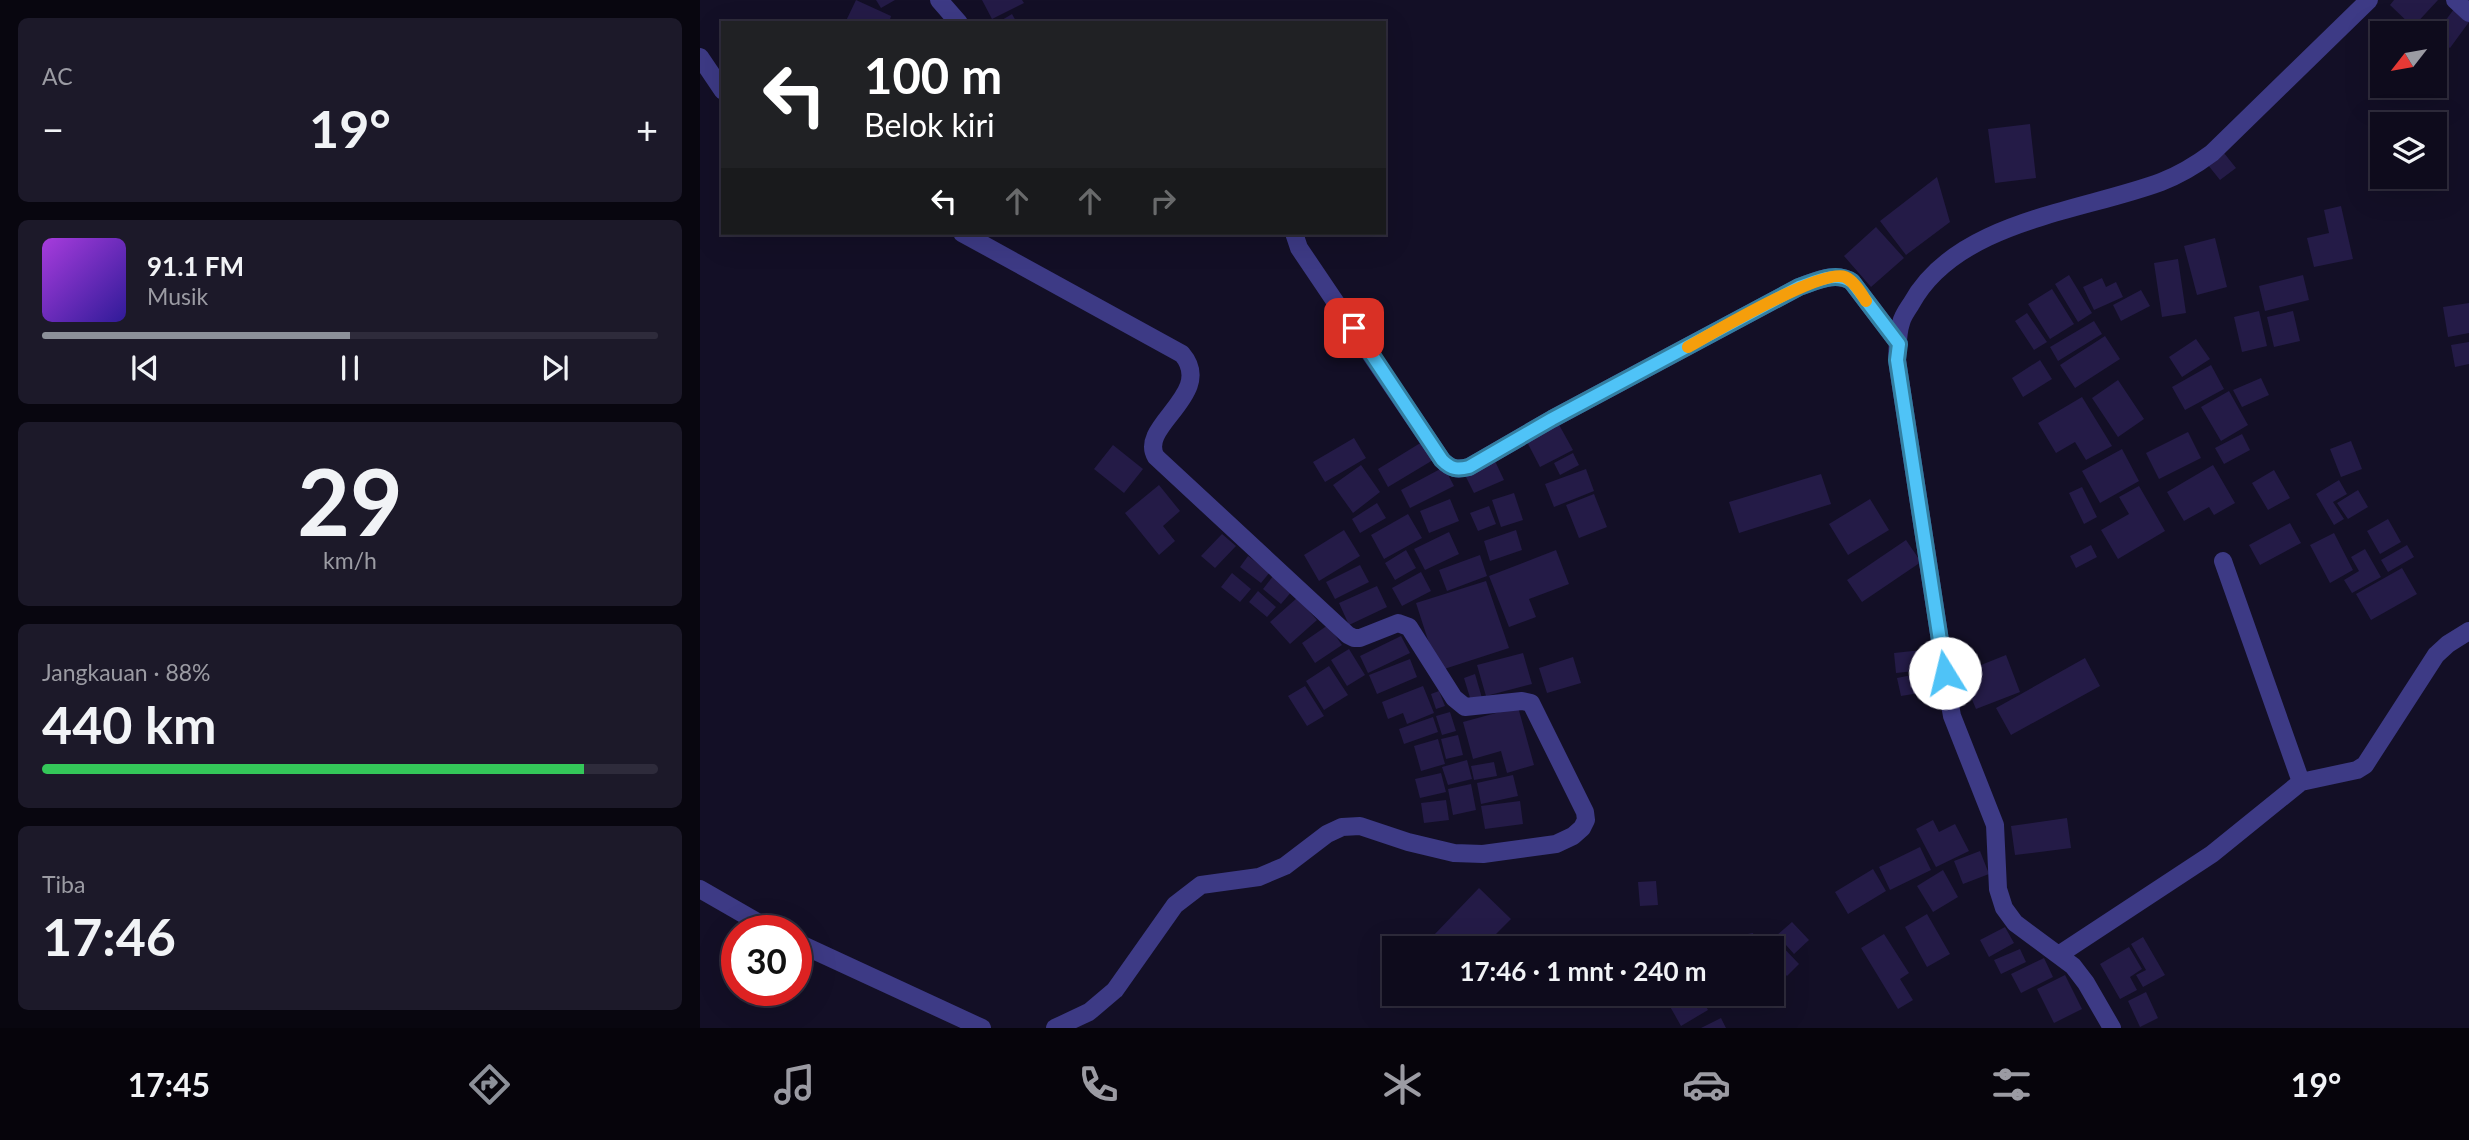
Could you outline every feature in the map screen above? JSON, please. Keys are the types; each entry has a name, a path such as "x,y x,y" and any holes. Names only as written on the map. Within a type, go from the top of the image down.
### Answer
{"street":[{"path":"939,0 957,21"},
{"path":"2112,1028 2085,982 2060,954 2015,923 2004,908 1998,890 1995,825 1952,716 1899,374 1900,322 1918,290 1942,267 1970,247 1998,232 2160,182 2197,164 2212,153 2369,0"},
{"path":"2455,0 2469,13"},
{"path":"700,57 721,88"},
{"path":"966,235 1182,354 1192,370 1190,384 1154,440 1153,452 1156,457 1348,635 1360,638 1398,623 1403,624 1409,627 1454,698 1465,707 1522,701 1531,703 1585,812 1586,820 1583,828 1556,844 1483,854 1454,853 1408,842 1360,826 1342,827 1327,834 1285,866 1259,877 1201,885 1187,894 1175,905 1115,990 1089,1012 1055,1028"},
{"path":"1295,235 1299,247 1442,460 1448,467 1458,470 1469,467 1552,419 1812,282 1837,276 1845,277 1852,282 1899,344"},
{"path":"2223,561 2301,782"},
{"path":"2060,954 2212,854 2301,782 2357,770 2365,765 2436,655 2469,631"},
{"path":"700,889 745,915"},
{"path":"812,949 982,1028"}],"building":[{"path":"856,0 891,16 890,21 846,21"},
{"path":"876,0 895,0 881,8"},
{"path":"982,0 1022,0 1024,3 992,19"},
{"path":"2394,0 2438,0 2419,21 2407,21 2390,5"},
{"path":"2454,9 2469,22 2450,48 2447,46 2445,21"},
{"path":"1012,14 1016,21 1000,21"},
{"path":"2030,124 2036,178 1995,183 1988,129"},
{"path":"2224,153 2236,168 2220,180 2208,165"},
{"path":"1937,177 1950,222 1906,255 1880,221"},
{"path":"2341,206 2353,259 2314,267 2307,238 2329,233 2324,210"},
{"path":"1876,227 1904,258 1871,287 1844,256"},
{"path":"2215,238 2227,287 2197,295 2184,246"},
{"path":"2178,259 2186,313 2162,317 2154,263"},
{"path":"2069,275 2092,313 2078,322 2055,284"},
{"path":"2303,275 2309,300 2265,311 2259,286"},
{"path":"2102,278 2106,287 2116,282 2123,297 2094,310 2083,287"},
{"path":"2052,289 2074,324 2050,339 2028,304"},
{"path":"2141,290 2150,306 2121,321 2113,305"},
{"path":"2469,303 2469,333 2448,337 2443,307"},
{"path":"2259,311 2267,346 2242,352 2234,317"},
{"path":"2293,311 2300,341 2274,347 2267,317"},
{"path":"2027,313 2047,342 2034,350 2015,321"},
{"path":"2094,321 2102,334 2058,361 2050,347"},
{"path":"2105,336 2120,359 2075,388 2060,365"},
{"path":"2196,339 2210,359 2182,377 2169,357"},
{"path":"2469,342 2469,364 2455,367 2451,345"},
{"path":"2040,360 2052,379 2023,397 2012,378"},
{"path":"2211,365 2224,389 2185,410 2172,387"},
{"path":"2261,378 2269,395 2242,407 2233,390"},
{"path":"2118,380 2144,419 2118,437 2092,398"},
{"path":"2229,391 2248,425 2221,441 2201,407"},
{"path":"2082,397 2112,446 2086,460 2075,442 2056,453 2038,423"},
{"path":"1558,423 1573,450 1540,467 1526,440"},
{"path":"2188,432 2201,458 2159,479 2146,453"},
{"path":"2242,434 2250,450 2224,464 2215,448"},
{"path":"1354,438 1366,458 1325,482 1313,462"},
{"path":"2351,441 2362,469 2341,477 2330,449"},
{"path":"1422,442 1433,460 1388,487 1378,469"},
{"path":"1113,445 1143,469 1124,493 1094,469"},
{"path":"2122,449 2139,481 2100,503 2082,471"},
{"path":"1573,453 1579,465 1560,475 1554,463"},
{"path":"1494,459 1504,480 1474,493 1464,473"},
{"path":"1361,465 1380,492 1353,513 1333,485"},
{"path":"2213,465 2235,503 2214,515 2209,507 2184,521 2167,492"},
{"path":"1444,467 1454,486 1410,508 1401,490"},
{"path":"1586,469 1594,491 1554,507 1545,484"},
{"path":"2274,470 2290,498 2268,510 2252,483"},
{"path":"1821,474 1831,504 1739,533 1729,502"},
{"path":"2339,480 2347,494 2333,502 2344,519 2334,525 2316,494"},
{"path":"1159,485 1180,511 1163,526 1175,541 1159,555 1125,513"},
{"path":"2139,486 2165,531 2118,559 2101,530 2129,514 2119,497"},
{"path":"2082,487 2097,517 2084,524 2069,493"},
{"path":"2358,490 2368,507 2348,519 2337,503"},
{"path":"1514,493 1523,520 1501,527 1492,500"},
{"path":"1594,494 1607,527 1579,538 1566,505"},
{"path":"1450,499 1459,521 1429,533 1420,511"},
{"path":"1870,499 1889,530 1848,555 1829,524"},
{"path":"1377,503 1386,518 1360,533 1352,519"},
{"path":"1489,506 1496,524 1478,531 1470,513"},
{"path":"1408,514 1422,538 1384,559 1371,535"},
{"path":"2388,519 2401,542 2380,554 2367,531"},
{"path":"2290,523 2301,543 2260,565 2249,545"},
{"path":"1344,530 1360,556 1319,581 1304,555"},
{"path":"1516,530 1522,550 1490,561 1484,541"},
{"path":"1449,532 1459,554 1425,570 1414,549"},
{"path":"2334,533 2353,570 2330,583 2310,545"},
{"path":"1222,534 1236,546 1215,568 1201,556"},
{"path":"1906,540 1921,562 1862,602 1847,580"},
{"path":"2091,545 2097,557 2076,568 2070,556"},
{"path":"2407,545 2414,557 2388,572 2381,560"},
{"path":"2365,549 2381,577 2352,593 2344,580 2359,571 2351,557"},
{"path":"1406,550 1416,568 1395,580 1385,563"},
{"path":"1556,550 1569,584 1529,599 1536,617 1509,627 1489,576"},
{"path":"1480,555 1487,576 1447,591 1439,570"},
{"path":"1248,556 1270,572 1261,583 1240,567"},
{"path":"1360,565 1369,582 1335,599 1326,582"},
{"path":"2402,568 2417,594 2371,620 2356,594"},
{"path":"1421,572 1431,591 1402,606 1392,588"},
{"path":"1232,573 1251,589 1240,602 1221,587"},
{"path":"1274,575 1293,590 1281,604 1263,589"},
{"path":"1486,581 1509,648 1438,671 1416,603"},
{"path":"1377,586 1387,607 1349,625 1339,603"},
{"path":"1258,591 1276,607 1267,617 1249,602"},
{"path":"1297,598 1317,620 1290,644 1270,622"},
{"path":"1328,625 1342,645 1315,663 1302,643"},
{"path":"1401,636 1410,653 1368,673 1360,656"},
{"path":"1349,649 1365,675 1347,686 1331,660"},
{"path":"1922,650 1924,670 1896,673 1894,653"},
{"path":"1523,653 1532,684 1486,696 1477,665"},
{"path":"2006,655 2020,692 1976,709 1961,673"},
{"path":"1573,657 1581,683 1547,693 1539,668"},
{"path":"2085,658 2100,686 2011,735 1996,708"},
{"path":"1410,659 1417,677 1377,694 1369,675"},
{"path":"1329,666 1348,695 1324,710 1306,681"},
{"path":"1927,672 1931,691 1901,696 1897,678"},
{"path":"1475,674 1482,698 1471,701 1464,678"},
{"path":"1305,686 1324,716 1307,726 1288,696"},
{"path":"1423,686 1434,713 1407,724 1403,713 1388,719 1382,702"},
{"path":"1439,691 1445,706 1436,709 1431,694"},
{"path":"1518,707 1534,765 1507,773 1501,751 1473,759 1463,722"},
{"path":"1450,712 1456,731 1442,735 1436,716"},
{"path":"1433,717 1438,732 1404,744 1399,729"},
{"path":"1458,735 1463,755 1446,759 1441,739"},
{"path":"1438,739 1445,764 1421,771 1414,746"},
{"path":"1467,760 1472,779 1448,785 1442,767"},
{"path":"1494,762 1497,776 1474,780 1471,766"},
{"path":"1441,773 1446,792 1420,798 1415,779"},
{"path":"1513,775 1518,796 1481,804 1477,783"},
{"path":"1471,784 1476,810 1453,815 1448,789"},
{"path":"1446,800 1449,820 1424,823 1421,803"},
{"path":"1520,801 1523,824 1485,829 1481,806"},
{"path":"2067,818 2071,848 2015,855 2011,826"},
{"path":"1933,820 1939,832 1955,824 1969,851 1936,867 1916,829"},
{"path":"1920,847 1931,870 1890,890 1879,867"},
{"path":"1980,851 1989,874 1963,884 1954,861"},
{"path":"1873,869 1886,891 1848,914 1835,892"},
{"path":"1943,870 1958,897 1933,912 1917,886"},
{"path":"1656,881 1658,905 1640,906 1638,882"},
{"path":"1479,888 1511,919 1494,936 1434,935"},
{"path":"1927,914 1950,954 1927,967 1905,927"},
{"path":"1792,922 1809,940 1794,954 1784,943 1784,936 1777,935"},
{"path":"2005,927 2014,943 1989,957 1980,940"},
{"path":"1884,934 1909,973 1900,979 1913,1000 1898,1009 1861,948"},
{"path":"2143,937 2165,975 2143,987 2136,975 2146,970 2131,944"},
{"path":"2129,947 2142,969 2130,977 2137,990 2120,999 2100,964"},
{"path":"1784,948 1799,964 1787,976 1784,973"},
{"path":"2020,949 2026,962 2001,974 1994,960"},
{"path":"2044,958 2053,977 2021,993 2011,974"},
{"path":"2065,975 2082,1009 2054,1023 2037,989"},
{"path":"2146,992 2158,1018 2140,1027 2128,1001"},
{"path":"1670,1006 1706,1006 1708,1010 1681,1026"},
{"path":"1721,1018 1726,1028 1701,1028"}],"slow traffic":[{"path":"1688,347 1812,282 1837,276 1845,277 1866,301"}],"route":[{"path":"1354,328 1442,460 1448,467 1458,470 1469,467 1552,419 1799,287 1837,276 1845,277 1852,282 1899,344 1897,360 1945,673"}]}
